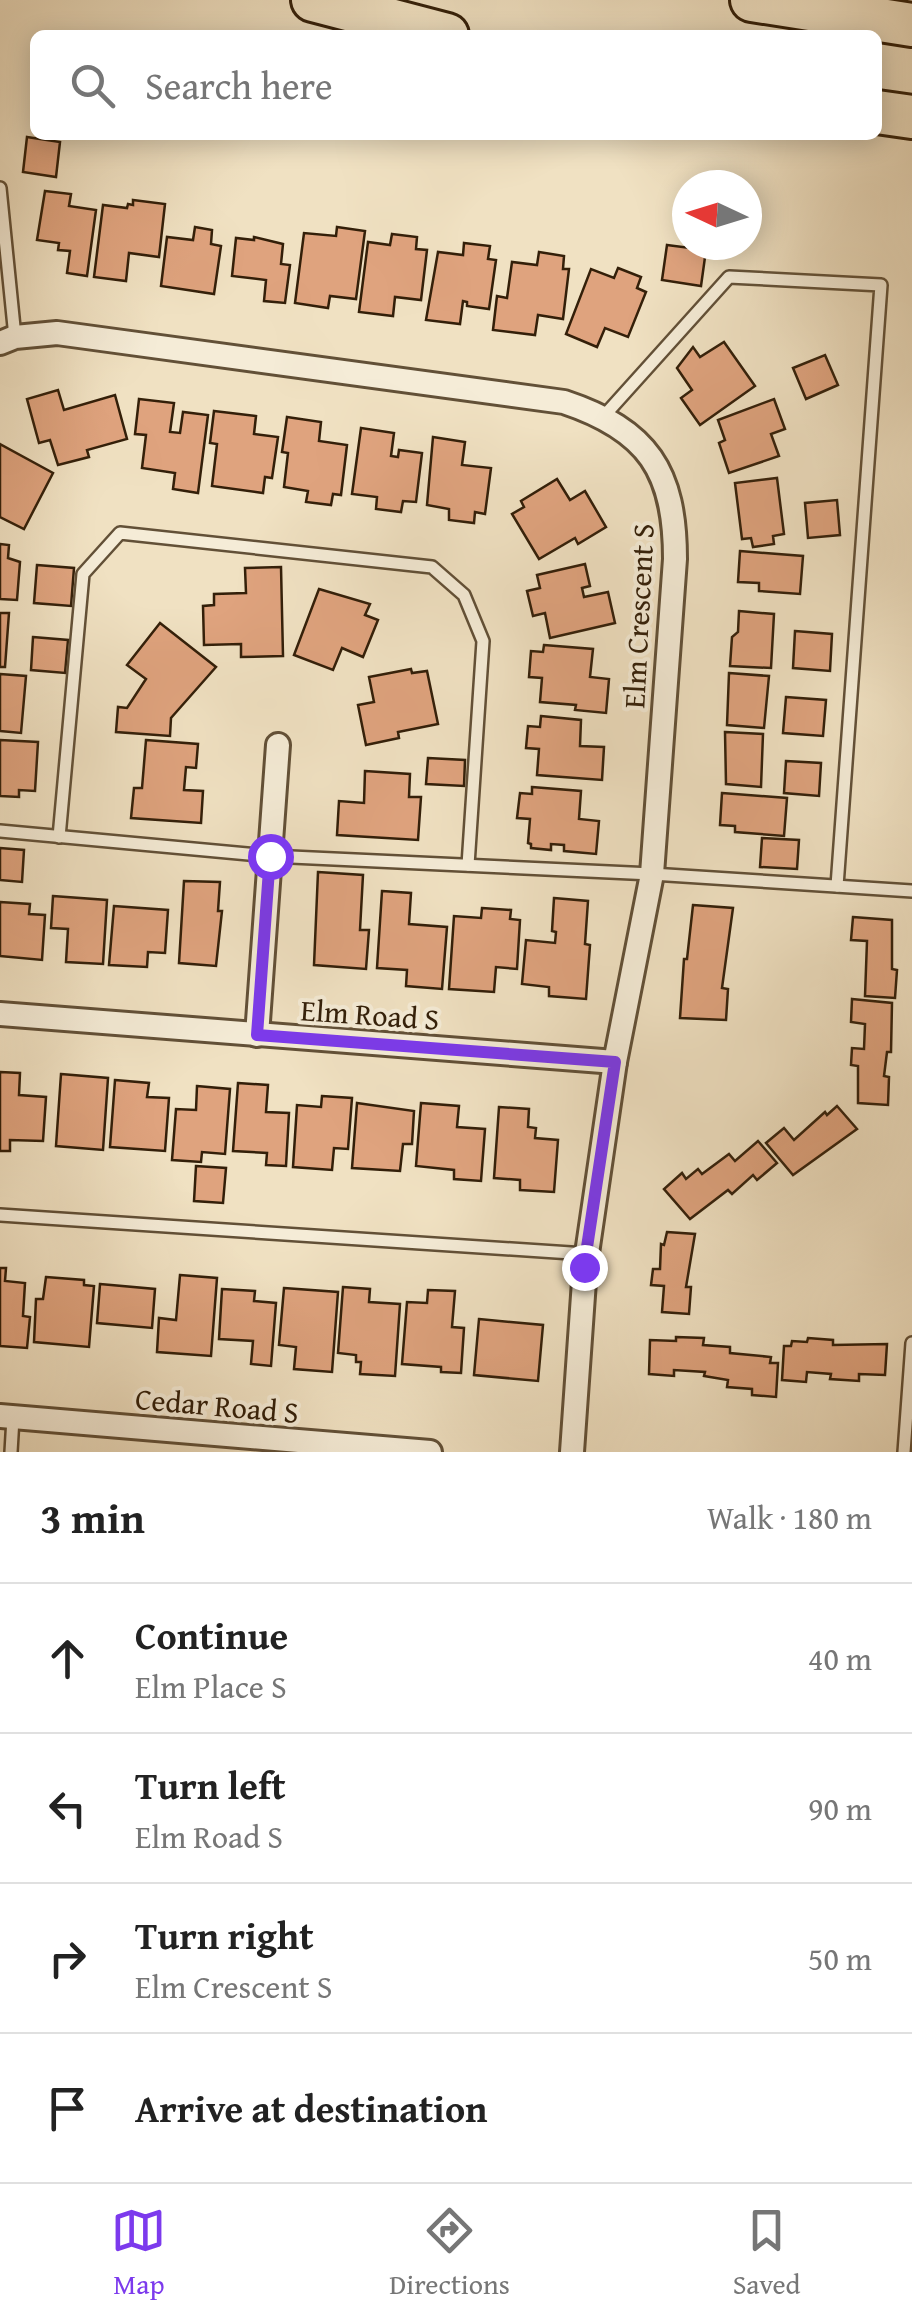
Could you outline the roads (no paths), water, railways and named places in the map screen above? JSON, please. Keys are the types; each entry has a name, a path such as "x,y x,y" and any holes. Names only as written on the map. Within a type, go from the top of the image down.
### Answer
{"highway":[{"path":"313,0 428,30"},
{"path":"752,0 912,25"},
{"path":"882,113 912,117"}],"street":[{"name":"Elm Crescent S","path":"7,340 56,333 564,402 604,416 638,441 662,476 675,516 675,559 652,874 615,1062 586,1254 572,1452"},
{"path":"257,1035 278,745"},
{"name":"Elm Road S","path":"0,1014 615,1062"},
{"name":"Cedar Road S","path":"7,1417 204,1444 430,1452"}],"lane":[{"path":"0,188 7,340"},
{"path":"604,416 730,277 881,285 837,886"},
{"path":"59,837 83,574 120,534 432,567 464,595 483,641 468,865"},
{"path":"0,831 270,856 912,891"},
{"path":"0,1215 586,1254"},
{"path":"904,1452 912,1342"},
{"path":"7,1417 11,1452"}]}
